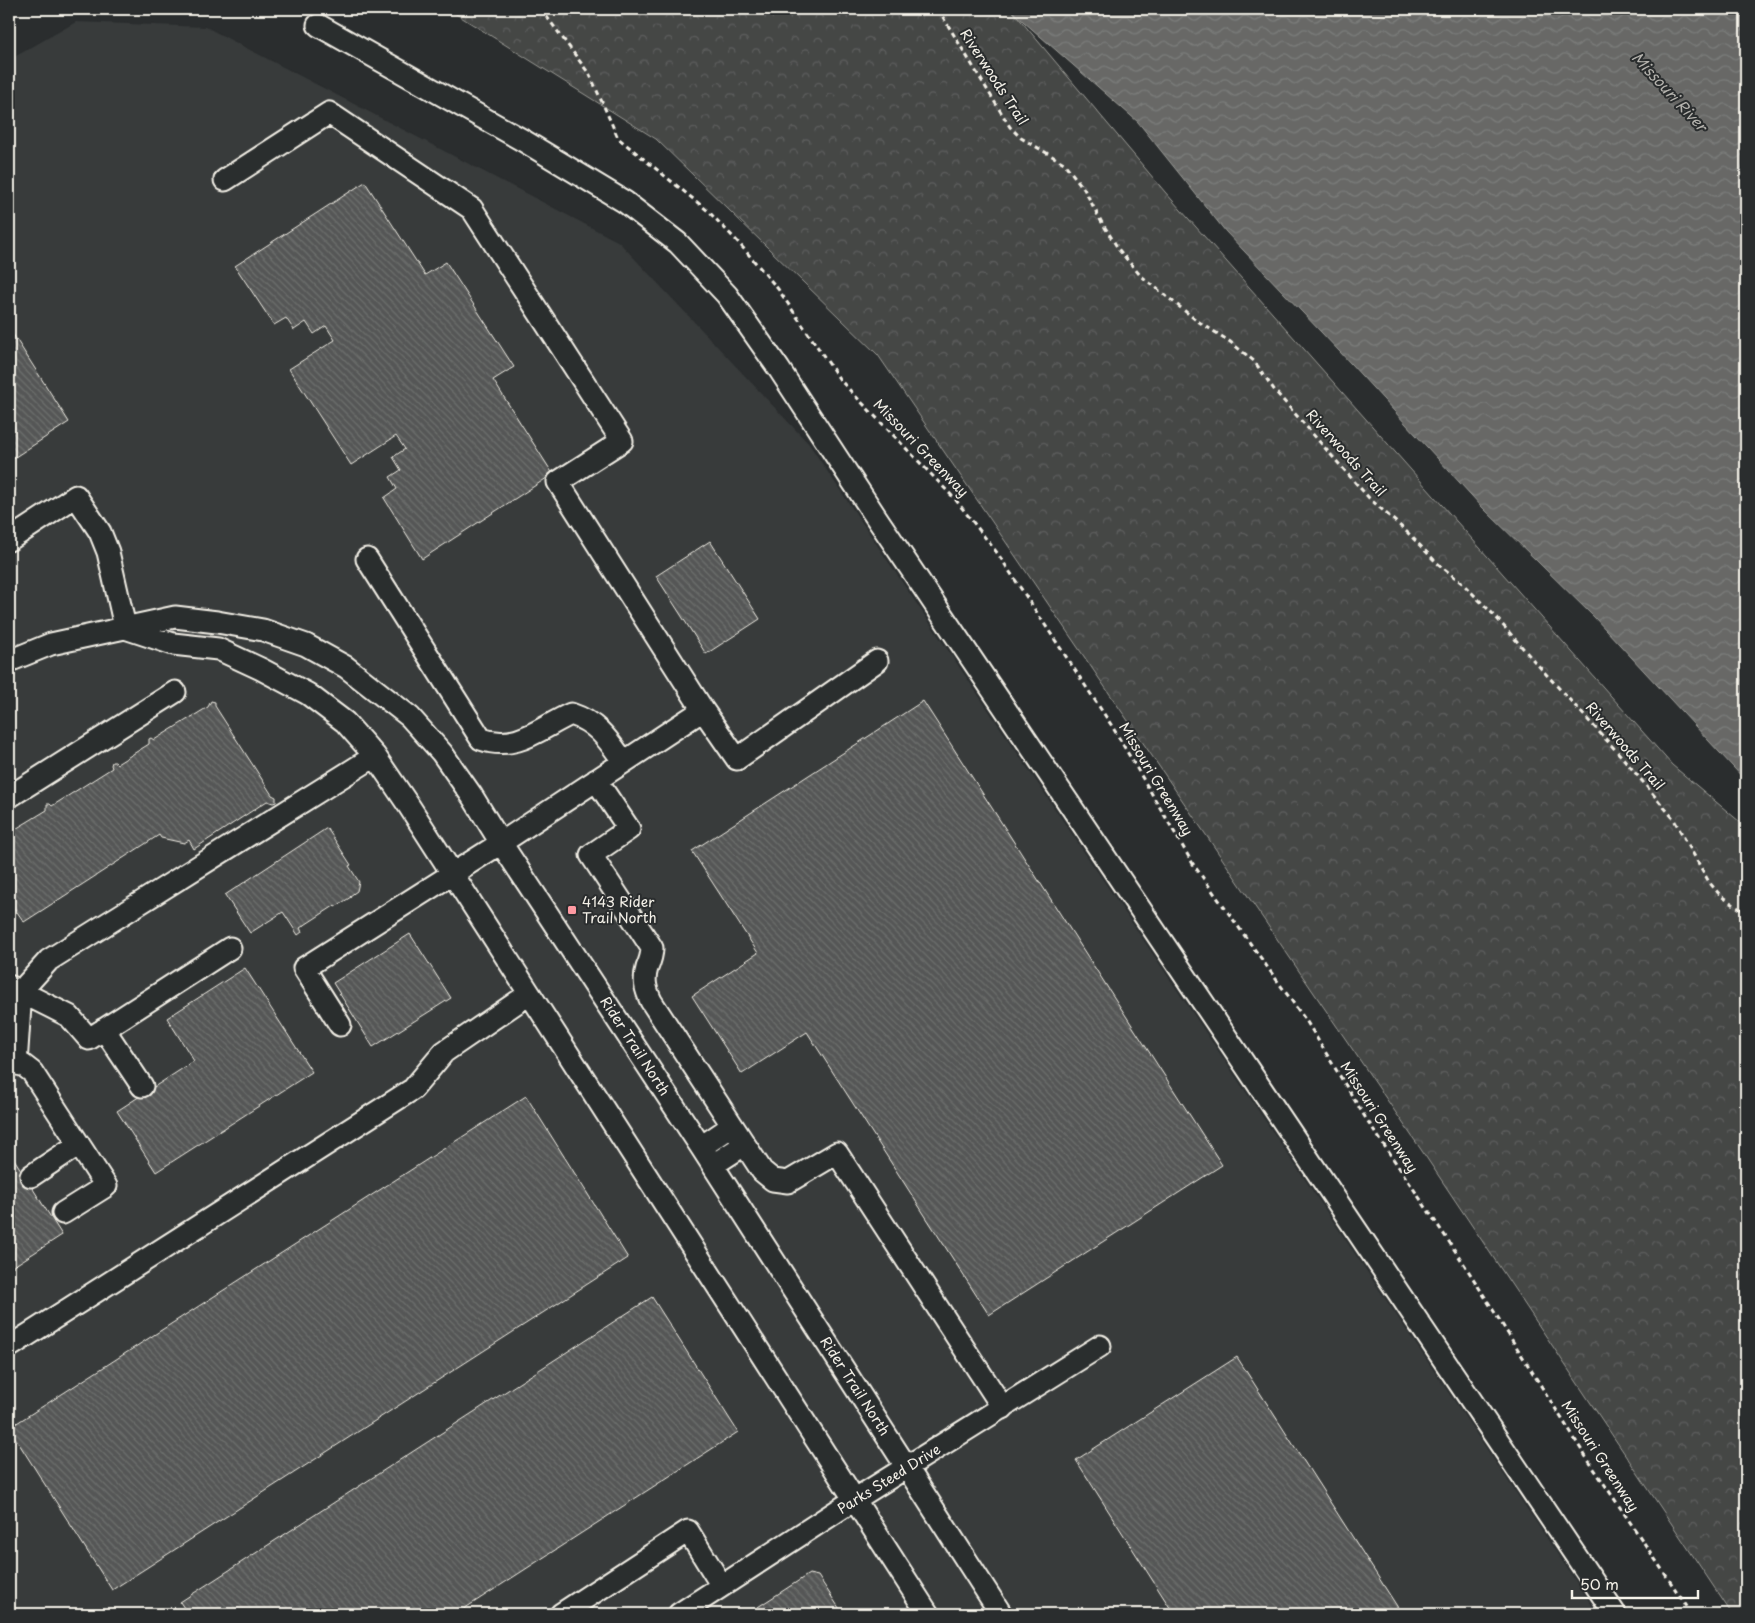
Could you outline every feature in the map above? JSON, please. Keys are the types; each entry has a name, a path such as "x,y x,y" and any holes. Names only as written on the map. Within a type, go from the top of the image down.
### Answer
{"street":[{"path":"318,25 524,141 625,202 678,243 726,295 779,369 1615,1614"},
{"path":"225,180 329,113 472,209 622,441 558,482 703,710 737,759 877,661"},
{"path":"9,540 76,496 100,532 108,552 125,628"},
{"path":"367,559 481,739 502,744 516,741 538,732 554,721 572,714 586,719 605,735 624,762"},
{"name":"Rider Trail North","path":"9,661 51,644 125,628 159,630 175,617 217,622 263,630 306,646 346,667 410,717 442,753 472,796 701,1146 1001,1614"},
{"path":"159,630 172,644 218,650 262,669 308,694 345,722 374,756 452,873 928,1614"},
{"path":"9,797 176,692"},
{"path":"340,1025 304,968 501,843 703,710"},
{"path":"13,991 49,960 374,756"},
{"path":"596,780 629,829 591,854 652,948 652,957 647,968 645,981 651,1001 732,1126 762,1171 773,1180 788,1182 837,1153 1003,1408"},
{"path":"13,991 69,1016 89,1039 230,948"},
{"path":"13,991 16,1064 23,1065 32,1072 106,1186 63,1213"},
{"path":"9,1347 412,1088 444,1052 530,994"},
{"path":"104,1029 142,1086"},
{"path":"701,1146 732,1126"},
{"path":"31,1176 79,1144"},
{"path":"713,1165 744,1144"},
{"name":"Parks Steed Drive","path":"679,1614 854,1500 1100,1346"},
{"path":"561,1614 688,1531 722,1586"}],"path":[{"name":"Missouri Greenway","path":"541,9 590,75 618,138 708,211 736,241 778,289 840,380 955,499 998,554 1112,726 1193,864 1307,1022 1365,1116 1464,1264 1586,1457 1692,1614"},
{"name":"Riverwoods Trail","path":"938,9 1010,127 1021,138 1064,163 1084,189 1119,250 1140,275 1196,320 1229,341 1254,361 1276,391 1369,498 1494,615 1534,662 1622,757 1673,818 1709,882 1721,896 1746,913"}],"shaded area":[{"path":"76,22 206,27 619,242 809,444 1598,1614 9,1614 9,60"}],"green space":[{"path":"448,9 1011,9 1165,192 1672,765 1746,827 1746,1366 1741,1381 1741,1442 1746,1448 1746,1614 1732,1614 1422,1151 878,355 656,139"},
{"path":"1746,1366 1746,1448 1741,1442 1741,1381"}],"water":[{"name":"Missouri River","path":"1011,9 1746,9 1746,781 1594,617 1482,507 1340,352 1226,232 1138,122"}],"building":[{"path":"365,182 425,275 446,262 514,367 493,380 553,474 422,559 384,498 397,489 390,477 401,470 393,457 405,449 396,436 351,465 289,369 335,340 326,326 314,334 306,322 294,330 286,318 274,325 235,266"},
{"path":"9,328 69,422 9,461"},
{"path":"710,541 760,619 706,654 656,576"},
{"path":"211,701 215,702 215,706 272,795 276,797 276,802 267,801 194,849 189,840 184,843 161,838 159,835 24,922 15,909 9,913 9,829 12,827 14,830 47,810 47,804 52,806 112,768 112,762 117,764 149,744 149,739 154,740 208,707"},
{"path":"923,701 1222,1165 989,1315 807,1032 742,1074 692,996 758,953 692,851"},
{"path":"327,828 351,865 349,866 359,882 357,891 351,897 300,928 302,932 298,935 283,912 250,933 225,895"},
{"path":"410,934 451,998 373,1047 333,983"},
{"path":"245,968 312,1072 156,1172 117,1111 194,1061 167,1018"},
{"path":"526,1096 628,1258 112,1590 9,1428"},
{"path":"9,1151 62,1235 9,1269"},
{"path":"652,1297 738,1432 456,1614 188,1614 180,1602"},
{"path":"1237,1357 1402,1614 1174,1614 1076,1460"},
{"path":"809,1574 818,1576 843,1614 747,1614"}],"place":[{"name":"4143 Rider Trail North","path":"572,910"}]}
